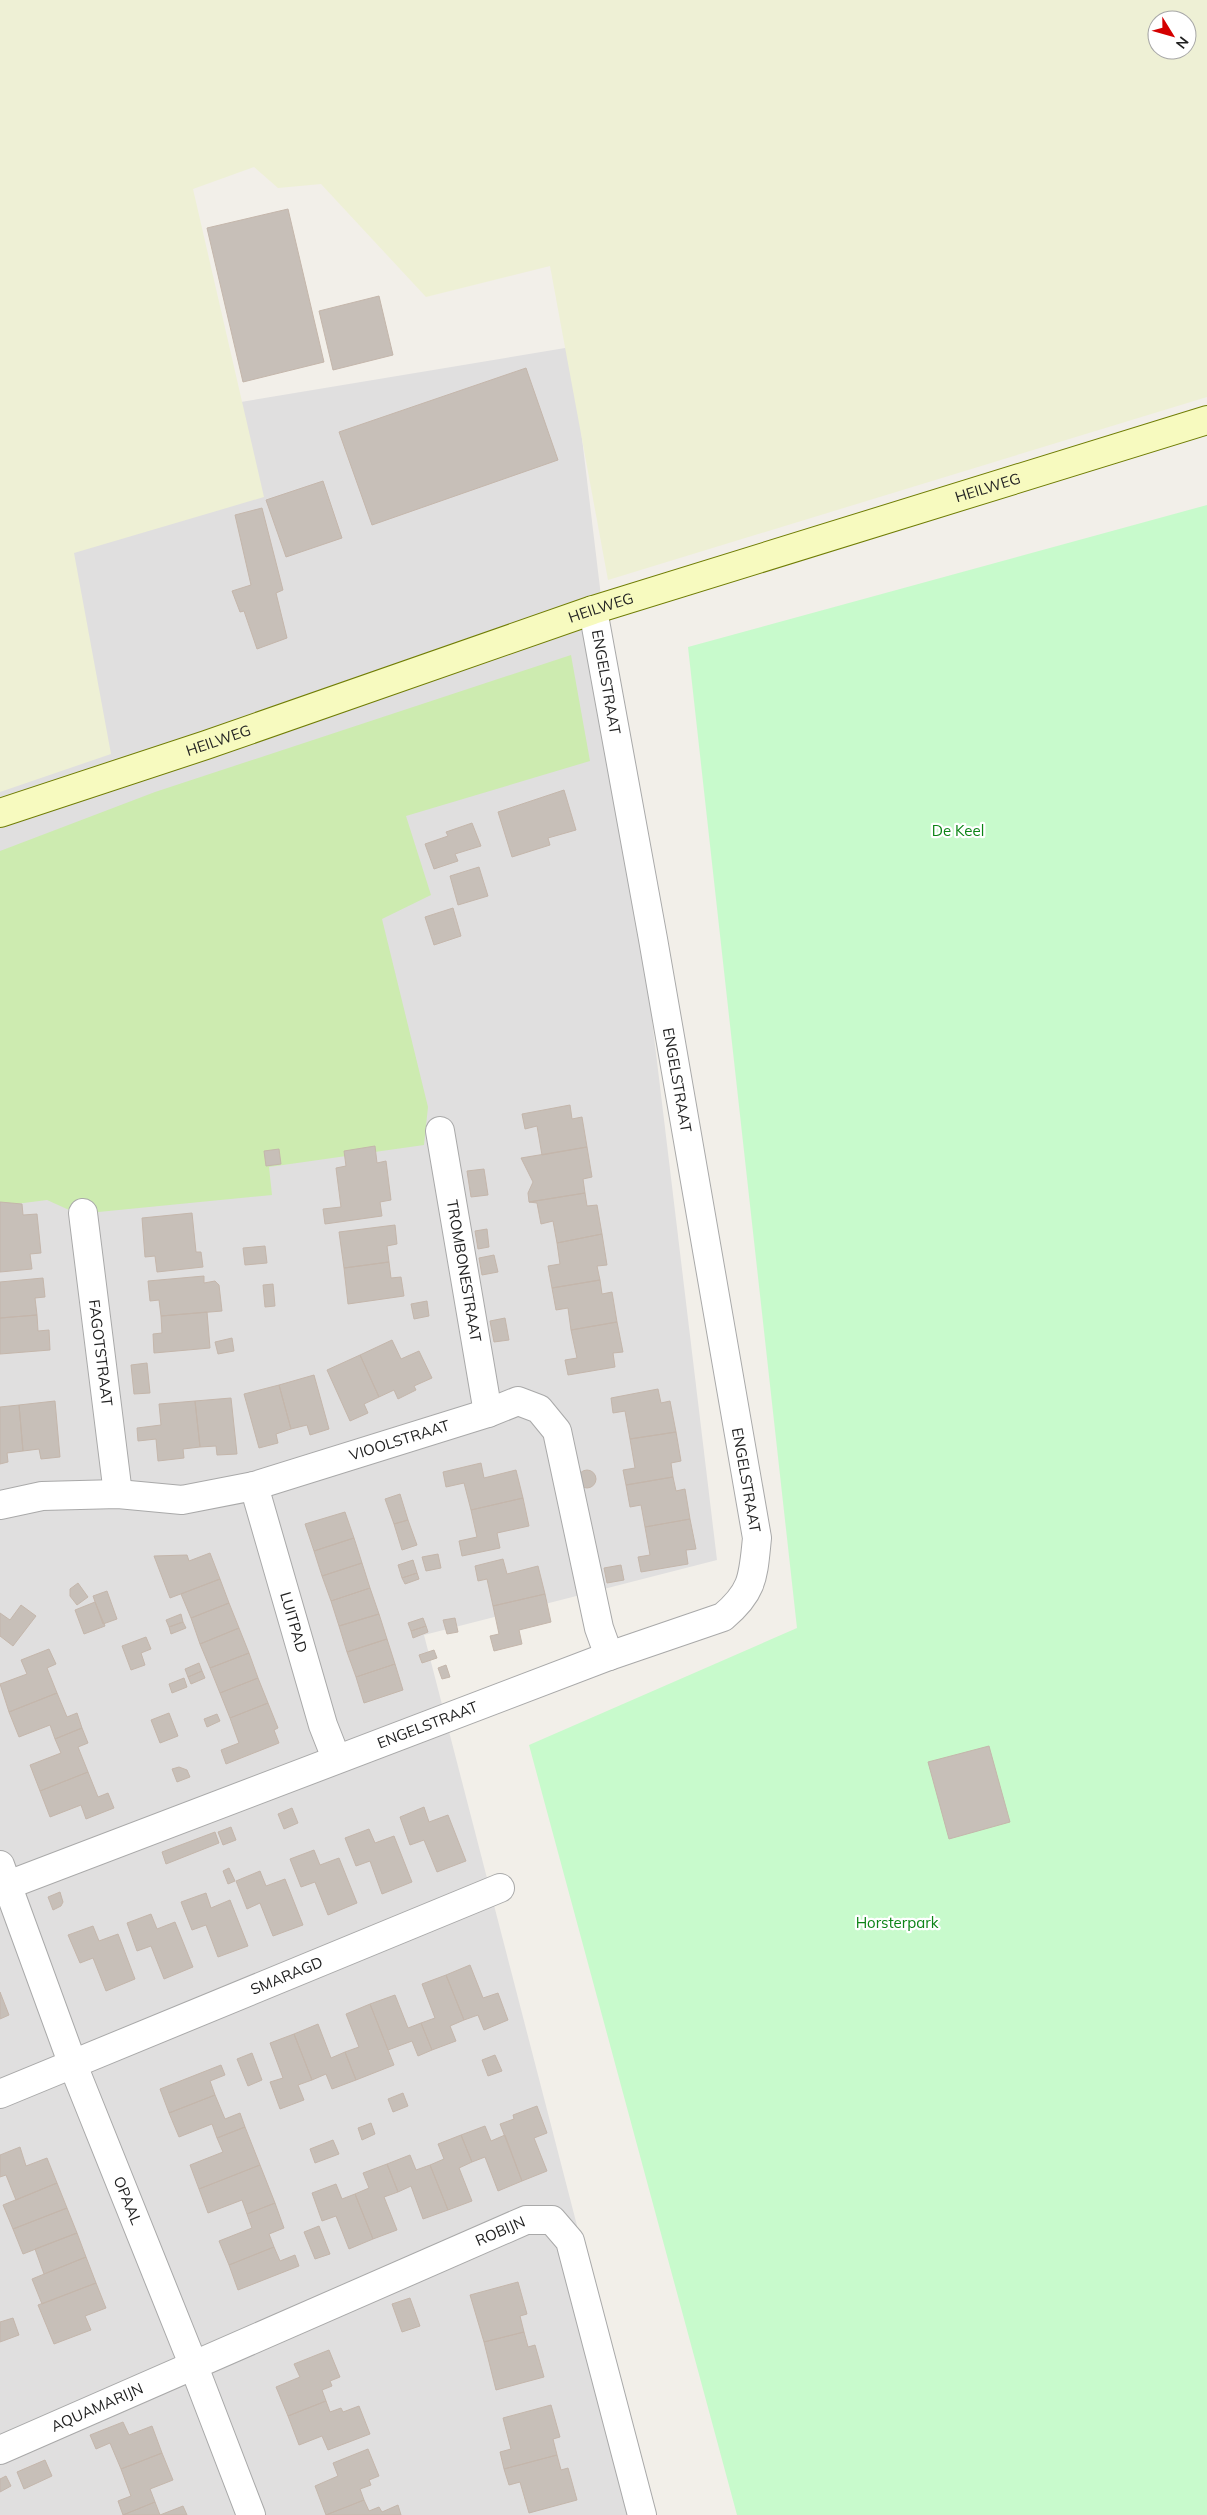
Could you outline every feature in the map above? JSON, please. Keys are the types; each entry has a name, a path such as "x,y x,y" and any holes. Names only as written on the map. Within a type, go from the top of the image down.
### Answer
{"street":[{"name":"HEILWEG","path":"0,813 215,742 593,610 1207,420"},
{"name":"ENGELSTRAAT","path":"4,1875 336,1758 609,1656 723,1617 738,1605 752,1582 756,1538 655,949 593,610"},
{"name":"TROMBONESTRAAT","path":"440,1131 488,1413"},
{"name":"FAGOTSTRAAT","path":"83,1213 118,1494"},
{"name":"VIOOLSTRAAT","path":"0,1505 42,1496 118,1494 182,1500 254,1486 488,1413 518,1401 539,1409 557,1430 599,1628 609,1656"},
{"name":"LUITPAD","path":"254,1486 323,1725 336,1758"},
{"name":"OPAAL","path":"4,1875 73,2065 194,2364 251,2515"},
{"name":"SMARAGD","path":"0,2094 500,1888"},
{"name":"ROBIJN","path":"194,2364 526,2220 552,2220 570,2242 642,2515"},
{"name":"AQUAMARIJN","path":"0,2450 194,2364"}],"shaded area":[{"path":"571,347 717,1560 424,1635 652,2515 0,2515 0,442"}],"green space":[{"path":"0,0 1207,0 1207,397 608,580 550,266 426,297 321,184 278,188 254,167 193,189 264,497 74,553 111,754 0,792"},
{"name":"Horsterpark","path":"1207,505 1207,2515 737,2515 529,1745 797,1628 688,647"},
{"path":"571,655 590,761 406,816 431,895 382,919 428,1107 424,1145 269,1167 272,1195 78,1214 47,1200 0,1206 0,851 155,792"}],"building":[{"path":"288,209 324,362 243,382 207,228"},
{"path":"379,296 393,355 333,370 319,311"},
{"path":"526,368 558,460 372,525 339,432"},
{"path":"323,481 342,538 286,557 266,500"},
{"path":"262,508 283,590 276,593 287,638 257,649 244,611 240,612 232,591 251,585 235,515"},
{"path":"564,790 576,830 548,838 550,845 512,857 498,812"},
{"path":"472,823 481,846 455,854 458,861 434,869 425,844 448,836 446,832"},
{"path":"479,867 488,896 458,905 450,876"},
{"path":"453,908 461,936 434,945 425,917"},
{"path":"570,1105 572,1119 582,1117 587,1147 542,1155 537,1126 525,1129 522,1114"},
{"path":"375,1146 377,1163 386,1161 391,1200 380,1202 382,1216 325,1224 323,1209 341,1207 336,1168 346,1166 344,1151"},
{"path":"587,1147 592,1177 583,1179 585,1193 529,1202 528,1193 533,1182 521,1158"},
{"path":"279,1149 281,1164 266,1166 264,1151"},
{"path":"484,1169 488,1195 471,1197 467,1171"},
{"path":"585,1193 587,1206 597,1205 602,1234 557,1243 553,1221 541,1224 537,1203 529,1202"},
{"path":"0,1202 22,1204 23,1215 37,1214 41,1253 30,1254 32,1269 0,1272"},
{"path":"192,1213 196,1252 201,1252 203,1267 157,1272 155,1256 145,1257 142,1218"},
{"path":"395,1225 397,1244 387,1246 389,1262 344,1268 339,1232"},
{"path":"487,1229 489,1247 478,1249 475,1231"},
{"path":"602,1234 607,1265 597,1266 600,1280 552,1288 548,1266 560,1264 557,1243"},
{"path":"265,1246 267,1263 245,1265 243,1248"},
{"path":"494,1255 498,1272 482,1275 479,1258"},
{"path":"389,1262 391,1278 401,1277 404,1296 348,1304 344,1268"},
{"path":"204,1276 204,1283 215,1281 219,1285 222,1311 161,1316 159,1300 150,1301 148,1281"},
{"path":"43,1278 45,1297 35,1298 37,1315 0,1318 0,1282"},
{"path":"600,1280 602,1294 612,1292 617,1322 571,1330 568,1308 556,1310 552,1288"},
{"path":"273,1284 275,1306 265,1307 263,1285"},
{"path":"427,1301 429,1316 414,1319 411,1304"},
{"path":"207,1312 210,1348 154,1353 153,1334 162,1333 161,1316"},
{"path":"37,1315 38,1331 49,1330 50,1350 0,1354 0,1318"},
{"path":"505,1318 509,1340 494,1342 490,1321"},
{"path":"617,1322 623,1352 613,1353 615,1367 568,1375 565,1360 577,1358 571,1330"},
{"path":"232,1338 234,1351 218,1354 215,1342"},
{"path":"392,1340 401,1359 419,1351 432,1378 414,1386 416,1390 398,1399 394,1390 379,1397 360,1355"},
{"path":"360,1355 379,1397 364,1404 368,1413 350,1421 327,1370"},
{"path":"147,1363 150,1393 134,1394 131,1365"},
{"path":"314,1375 329,1429 310,1435 307,1425 291,1429 279,1385"},
{"path":"279,1385 291,1429 276,1434 278,1443 259,1448 244,1394"},
{"path":"658,1389 661,1403 670,1401 676,1432 630,1439 625,1411 613,1413 611,1398"},
{"path":"231,1398 237,1454 217,1455 216,1446 200,1447 195,1401"},
{"path":"55,1401 60,1457 41,1459 39,1449 23,1451 19,1405"},
{"path":"195,1401 200,1447 183,1449 184,1458 158,1461 156,1439 138,1441 137,1428 161,1425 159,1404"},
{"path":"19,1405 23,1451 7,1453 8,1462 0,1464 0,1407"},
{"path":"676,1432 681,1461 671,1463 673,1477 626,1485 623,1470 635,1468 630,1439"},
{"path":"481,1463 484,1478 516,1470 523,1498 471,1510 464,1483 446,1487 443,1472"},
{"path":"587,1470 593,1473 596,1479 593,1485 587,1488 581,1485 578,1479 581,1473"},
{"path":"673,1477 676,1491 685,1489 690,1519 645,1527 641,1505 630,1507 626,1485"},
{"path":"400,1494 408,1520 394,1524 385,1499"},
{"path":"523,1498 529,1526 497,1533 500,1548 462,1556 459,1541 477,1537 471,1510"},
{"path":"345,1512 354,1538 314,1551 305,1524"},
{"path":"690,1519 696,1549 686,1550 688,1564 641,1572 638,1557 650,1555 645,1527"},
{"path":"408,1520 417,1545 402,1550 394,1524"},
{"path":"354,1538 362,1563 322,1576 314,1551"},
{"path":"210,1553 220,1579 170,1598 154,1556 187,1555 189,1561"},
{"path":"438,1554 441,1568 426,1571 422,1557"},
{"path":"503,1559 507,1574 538,1566 545,1594 493,1606 487,1579 478,1581 475,1566"},
{"path":"413,1560 417,1573 402,1578 398,1565"},
{"path":"362,1563 370,1588 331,1601 322,1576"},
{"path":"621,1565 624,1580 607,1583 604,1568"},
{"path":"417,1573 419,1579 405,1584 402,1578"},
{"path":"220,1579 229,1603 191,1618 181,1594"},
{"path":"78,1583 88,1597 77,1605 70,1596 70,1589"},
{"path":"370,1588 379,1614 339,1626 331,1601"},
{"path":"107,1591 117,1619 103,1624 93,1596"},
{"path":"545,1594 551,1622 519,1630 522,1644 494,1651 490,1636 499,1634 493,1606"},
{"path":"95,1602 105,1626 84,1634 75,1610"},
{"path":"229,1603 239,1628 200,1644 191,1618"},
{"path":"21,1605 36,1616 13,1646 0,1636 0,1613 10,1620"},
{"path":"181,1614 183,1622 169,1627 166,1620"},
{"path":"379,1614 387,1639 347,1652 339,1626"},
{"path":"423,1618 426,1626 411,1631 408,1623"},
{"path":"455,1618 458,1632 447,1634 443,1620"},
{"path":"183,1622 186,1628 171,1634 169,1627"},
{"path":"426,1626 428,1632 413,1638 411,1631"},
{"path":"239,1628 249,1653 210,1668 200,1644"},
{"path":"146,1637 151,1649 141,1653 145,1665 131,1670 122,1646"},
{"path":"387,1639 395,1664 356,1677 347,1652"},
{"path":"49,1649 56,1664 47,1668 57,1693 9,1712 0,1684 27,1674 21,1660"},
{"path":"434,1650 437,1658 422,1663 419,1655"},
{"path":"249,1653 258,1678 220,1693 210,1668"},
{"path":"199,1663 202,1671 188,1677 185,1669"},
{"path":"395,1664 403,1690 364,1703 356,1677"},
{"path":"446,1665 450,1677 442,1679 438,1668"},
{"path":"202,1671 205,1678 191,1684 188,1677"},
{"path":"184,1678 187,1687 172,1693 169,1684"},
{"path":"258,1678 268,1703 230,1718 220,1693"},
{"path":"57,1693 67,1717 77,1713 82,1728 55,1739 50,1725 19,1737 9,1712"},
{"path":"268,1703 278,1728 274,1730 279,1743 226,1764 221,1750 239,1743 230,1718"},
{"path":"169,1713 178,1736 160,1743 151,1720"},
{"path":"217,1714 220,1721 207,1727 204,1719"},
{"path":"82,1728 88,1743 78,1747 88,1772 40,1791 30,1765 61,1753 55,1739"},
{"path":"989,1746 1010,1822 949,1839 928,1762"},
{"path":"179,1767 187,1770 190,1777 177,1782 172,1769"},
{"path":"88,1772 98,1797 108,1793 114,1808 86,1819 81,1805 50,1817 40,1791"},
{"path":"424,1807 429,1822 448,1815 466,1861 437,1872 424,1840 410,1845 400,1817"},
{"path":"292,1808 298,1823 284,1829 278,1814"},
{"path":"231,1827 236,1840 223,1845 218,1832"},
{"path":"369,1829 375,1843 394,1836 412,1882 382,1894 370,1861 356,1866 345,1838"},
{"path":"215,1832 219,1843 166,1864 162,1852"},
{"path":"314,1850 320,1865 339,1858 357,1903 328,1915 315,1882 301,1887 290,1859"},
{"path":"229,1868 235,1881 228,1884 223,1871"},
{"path":"260,1871 266,1886 285,1879 303,1925 273,1936 260,1903 247,1909 236,1881"},
{"path":"60,1892 63,1902 61,1906 53,1910 48,1897"},
{"path":"206,1893 211,1908 230,1900 248,1946 218,1957 206,1925 192,1930 181,1902"},
{"path":"151,1914 157,1929 175,1922 193,1967 164,1979 151,1946 137,1951 127,1923"},
{"path":"93,1926 99,1941 118,1934 135,1979 106,1991 93,1958 80,1963 68,1935"},
{"path":"470,1965 483,1998 498,1993 508,2020 484,2030 478,2015 464,2020 446,1975"},
{"path":"446,1975 464,2020 450,2026 456,2041 432,2050 421,2023 435,2018 422,1984"},
{"path":"0,1992 9,2015 0,2019"},
{"path":"395,1995 408,2028 421,2023 432,2050 418,2056 412,2041 388,2050 370,2004"},
{"path":"370,2004 394,2065 356,2080 345,2052 359,2047 346,2014"},
{"path":"318,2024 331,2058 345,2052 356,2080 332,2089 326,2074 312,2080 294,2034"},
{"path":"294,2034 312,2080 298,2085 304,2100 280,2109 270,2082 283,2078 270,2043"},
{"path":"252,2053 262,2080 248,2086 237,2059"},
{"path":"495,2055 502,2071 488,2076 482,2060"},
{"path":"221,2065 225,2075 210,2081 215,2095 169,2113 160,2089"},
{"path":"403,2093 408,2106 393,2112 388,2099"},
{"path":"215,2095 225,2119 240,2113 245,2127 217,2138 212,2124 179,2137 169,2113"},
{"path":"537,2106 547,2133 534,2138 547,2171 522,2181 500,2124 514,2119 513,2115"},
{"path":"371,2123 375,2134 362,2140 358,2128"},
{"path":"485,2126 491,2141 505,2135 522,2181 498,2191 485,2157 472,2162 461,2135"},
{"path":"245,2127 260,2165 199,2189 190,2165 223,2152 217,2138"},
{"path":"461,2135 472,2162 459,2168 472,2201 448,2210 430,2165 444,2159 438,2144"},
{"path":"333,2140 339,2154 315,2163 310,2149"},
{"path":"20,2147 26,2166 47,2158 57,2183 16,2200 6,2175 0,2177 0,2155"},
{"path":"410,2155 416,2170 430,2165 448,2210 423,2219 411,2186 398,2192 387,2164"},
{"path":"387,2164 398,2192 384,2197 397,2230 373,2239 355,2194 369,2188 363,2173"},
{"path":"260,2165 275,2203 247,2214 242,2200 208,2213 199,2189"},
{"path":"57,2183 67,2208 13,2229 3,2205"},
{"path":"336,2184 342,2199 355,2194 373,2239 349,2249 336,2216 322,2221 312,2193"},
{"path":"275,2203 284,2228 269,2234 274,2247 229,2265 219,2241 252,2228 247,2214"},
{"path":"67,2208 77,2233 23,2254 13,2229"},
{"path":"319,2226 330,2254 315,2259 304,2232"},
{"path":"77,2233 86,2257 44,2274 35,2249"},
{"path":"274,2247 280,2261 295,2255 299,2266 238,2290 229,2265"},
{"path":"86,2257 96,2283 42,2304 32,2279"},
{"path":"518,2282 527,2314 520,2316 524,2332 484,2342 470,2295"},
{"path":"96,2283 106,2308 85,2316 91,2330 54,2344 38,2305"},
{"path":"410,2298 420,2326 402,2332 392,2304"},
{"path":"13,2318 19,2335 0,2342 0,2322"},
{"path":"524,2332 528,2347 535,2345 544,2377 496,2390 484,2342"},
{"path":"329,2350 340,2377 330,2381 332,2386 322,2390 326,2401 288,2416 276,2387 300,2377 294,2364"},
{"path":"326,2401 330,2412 341,2408 343,2412 359,2406 370,2434 328,2450 322,2436 299,2445 288,2416"},
{"path":"551,2405 560,2437 553,2439 557,2455 504,2469 500,2452 511,2449 503,2418"},
{"path":"123,2422 129,2435 152,2426 162,2453 121,2469 110,2443 96,2449 90,2435"},
{"path":"368,2449 379,2476 369,2480 371,2485 360,2489 364,2500 326,2515 315,2486 338,2476 333,2463"},
{"path":"162,2453 173,2480 150,2489 155,2502 123,2515 118,2501 131,2496 121,2469"},
{"path":"557,2455 561,2470 568,2468 577,2500 529,2513 520,2482 509,2485 504,2469"},
{"path":"45,2460 52,2476 24,2489 17,2472"},
{"path":"6,2476 11,2486 0,2492 0,2479"},
{"path":"364,2500 369,2511 379,2507 382,2512 398,2505 401,2515 326,2515"},
{"path":"155,2502 160,2515 123,2515"},
{"path":"183,2506 187,2515 160,2515"}],"park label":[{"name":"De Keel","path":"958,831"}]}
